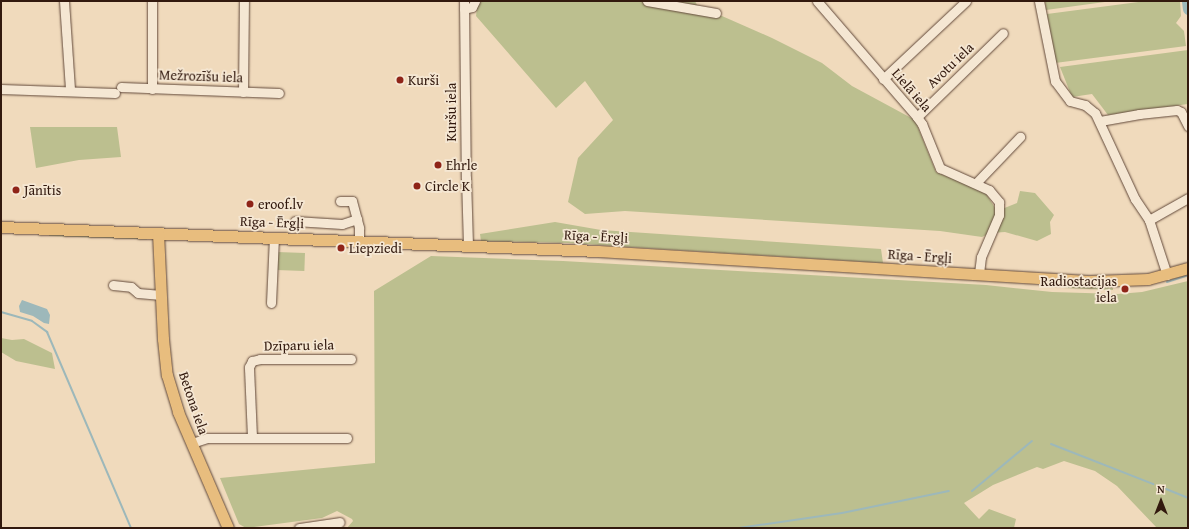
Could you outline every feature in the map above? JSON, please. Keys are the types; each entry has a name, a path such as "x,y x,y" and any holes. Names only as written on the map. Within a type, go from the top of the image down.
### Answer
{"main road":[{"name":"Rīga - Ērgļi","path":"1,227 274,237 627,253 1108,281 1139,280 1167,276 1188,268"},
{"name":"Betona iela","path":"158,233 167,375 178,412 228,528"}],"street":[{"path":"64,1 70,90"},
{"path":"152,1 152,89"},
{"path":"243,92 244,1"},
{"path":"464,5 472,7 475,1"},
{"path":"647,1 716,13"},
{"name":"Lielā iela","path":"817,1 917,117 922,124 940,168 989,190 999,202 999,215 981,257 979,274"},
{"path":"1039,1 1056,81 1070,101 1091,108 1100,121 1135,199 1149,220 1167,276"},
{"path":"883,79 963,2"},
{"name":"Kuršu iela","path":"464,5 468,246"},
{"name":"Avotu iela","path":"917,117 1003,32"},
{"name":"Mežrozīšu iela","path":"1,89 152,89 280,93"},
{"path":"1100,121 1139,114 1177,110 1181,112 1188,126"},
{"path":"976,183 1020,137"},
{"path":"1149,220 1188,198"},
{"path":"340,201 352,201 357,219 359,241"},
{"path":"295,221 342,224 357,219"},
{"path":"271,304 274,237"},
{"path":"113,285 131,287 138,293 161,295"},
{"name":"Dzīparu iela","path":"252,437 249,367 252,361 260,359 351,359"},
{"path":"192,443 207,438 347,438"},
{"path":"299,528 340,522"}],"green space":[{"path":"478,1 695,1 697,5 772,38 822,63 852,86 915,120 936,172 985,192 997,211 1017,203 1020,191 1035,193 1054,215 1050,222 1051,234 1037,241 1005,232 990,233 982,237 940,231 625,211 585,214 568,202 578,158 613,120 585,81 556,108 476,16"},
{"path":"1045,1 1112,1 1046,10"},
{"path":"1146,1 1180,1 1181,16 1176,23 1184,31 1186,46 1055,63 1047,14"},
{"path":"1188,50 1188,104 1108,115 1092,94 1072,97 1060,67"},
{"path":"30,127 117,127 121,157 79,160 36,168"},
{"path":"555,222 601,230 881,249 883,263 568,243 481,241 480,234"},
{"path":"49,234 147,237 147,239 49,236"},
{"path":"277,252 305,253 304,271 276,270"},
{"path":"431,256 563,261 986,285 1052,292 1118,294 1142,292 1188,281 1188,528 1157,528 1117,486 1095,471 1064,461 1043,469 1037,467 993,485 964,503 979,519 989,509 1016,519 1014,528 347,528 353,521 352,519 337,511 322,518 246,528 239,524 220,478 375,463 374,291"},
{"path":"1071,285 1113,288 1113,290 1064,288"},
{"path":"1,338 12,340 24,339 52,353 55,369 16,361 1,352"}],"water":[{"path":"22,300 47,309 50,315 49,324 44,323 33,316 20,312 19,306"}],"waterway":[{"path":"1187,1 1188,9"},
{"path":"1167,282 1188,275"},
{"path":"1,312 32,321 47,332 131,528"},
{"path":"972,491 1032,441"},
{"path":"1051,444 1153,484"},
{"path":"1166,489 1188,498"},
{"path":"739,528 842,513 949,491"}],"place":[{"name":"Kurši","path":"400,80"},
{"name":"Ehrle","path":"438,165"},
{"name":"Circle K","path":"417,186"},
{"name":"Jānītis","path":"16,190"},
{"name":"eroof.lv","path":"250,204"},
{"name":"Liepziedi","path":"341,248"},
{"name":"Radiostacijas iela","path":"1125,289"}]}
